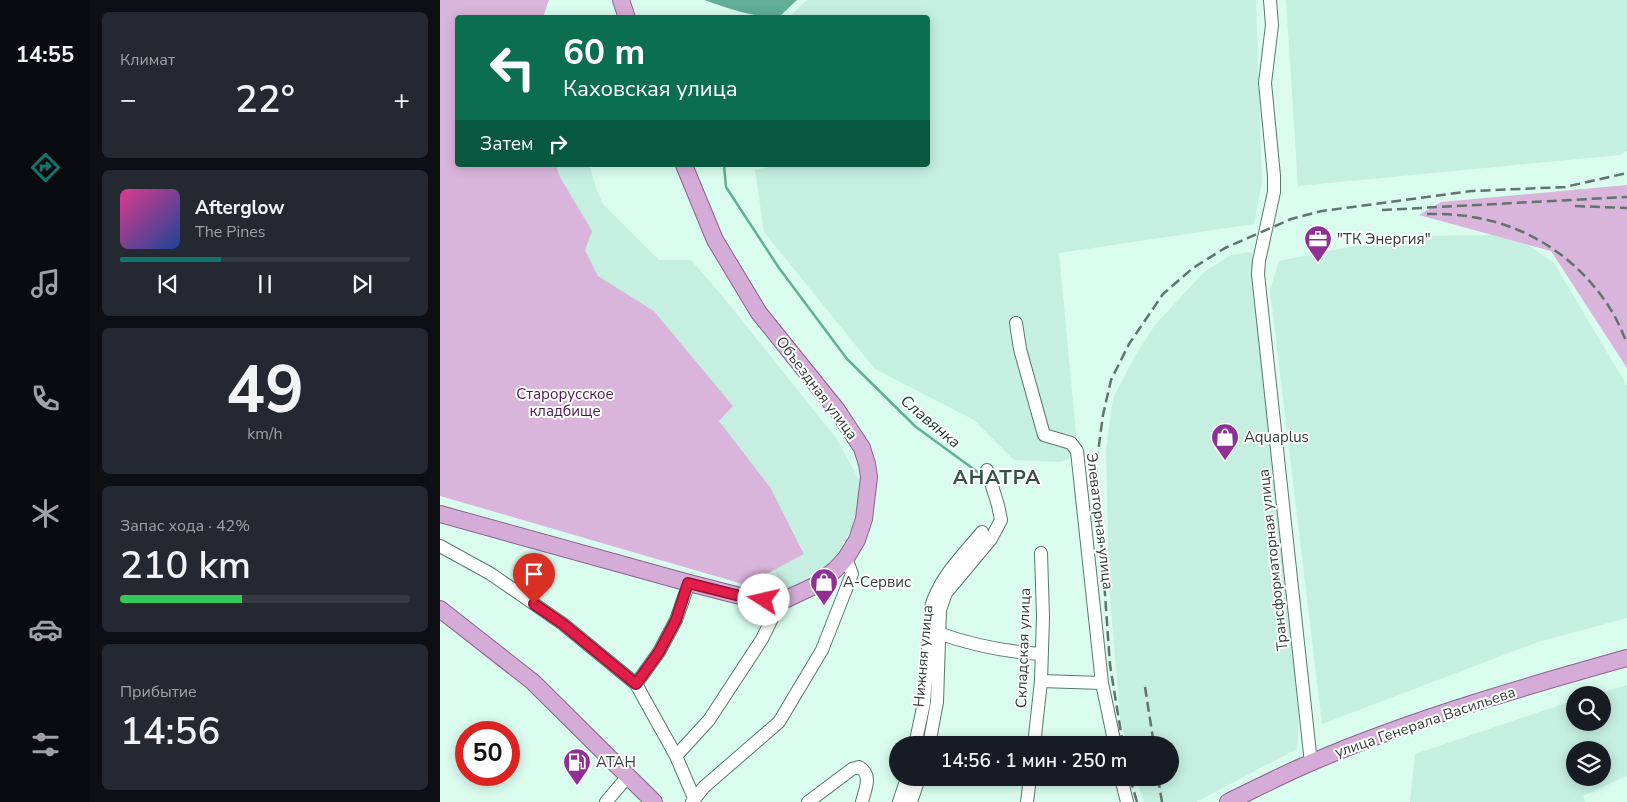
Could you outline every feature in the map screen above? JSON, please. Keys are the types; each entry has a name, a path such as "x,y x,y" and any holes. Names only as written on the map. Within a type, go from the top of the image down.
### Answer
{"main road":[{"path":"621,0 626,15"},
{"name":"Объездная улица","path":"685,167 715,240 759,313 837,410 862,448 867,464 869,477 864,519 857,540 846,558 835,570 814,586 780,602"},
{"path":"440,514 688,583 748,598 780,602"},
{"path":"440,609 533,682 654,802"},
{"name":"улица Генерала Васильева","path":"1228,802 1311,763 1402,727 1542,682 1627,658"}],"street":[{"name":"Трансформаторная улица","path":"1270,0 1272,25 1266,87 1274,192 1259,261 1258,274 1311,763"},
{"name":"Элеваторная улица","path":"1016,323 1020,349 1044,435 1071,443 1077,451 1102,683 1113,736"},
{"name":"Нижняя улица","path":"930,736 936,702 940,610 946,593 991,539 1001,520 987,470"},
{"name":"Нижняя улица","path":"917,736 924,703 933,599 940,584 982,532"},
{"path":"440,546 491,574 555,618 636,684 676,756 693,800 704,787 779,722 822,650 852,574 846,558"},
{"name":"Складская улица","path":"1035,736 1042,654 1041,552"},
{"path":"636,684 659,652 676,620 688,583"},
{"path":"676,756 709,720 762,639 780,602"},
{"path":"938,633 985,647 1042,654"},
{"path":"1041,681 1102,683"},
{"path":"808,802 852,769 859,767 865,770 868,782 862,802"},
{"path":"606,802 628,776"},
{"path":"899,802 904,786"},
{"path":"911,802 916,786"},
{"path":"1028,802 1029,786"},
{"path":"1123,786 1126,802"}],"shaded area":[{"path":"704,0 797,0 781,15 756,15"},
{"path":"807,0 1256,0 1262,182 1254,224 1059,253 1078,455 1061,462 1014,460 974,420 875,369 764,232 755,170 769,167 930,167 930,15 792,14"},
{"path":"1286,0 1627,0 1627,151 1620,155 1298,186"},
{"path":"557,167 590,167 603,204 659,260 691,260 724,298 836,438 862,485 852,528 833,561 794,586 784,589 774,569 804,553 770,487 719,421 733,406 654,311 598,276 585,250"},
{"path":"1513,235 1554,263 1627,386 1627,618 1538,642 1322,724 1270,290 1279,261 1405,236"},
{"path":"1252,252 1291,629 1299,720 1297,749 1196,802 1144,802 1138,786 1179,786 1179,736 1125,736 1120,718 1109,584 1106,450 1113,398 1135,356 1155,325 1204,272 1231,255"},
{"path":"1627,685 1627,776 1611,783 1611,741 1566,741 1566,786 1605,786 1583,796 1585,802 1410,802 1415,754 1566,703 1566,731 1611,731 1611,690"}],"green space":[{"name":"Старорусское кладбище","path":"440,0 549,0 544,15 455,15 455,167 557,167 560,177 592,231 585,250 598,276 654,311 733,406 719,421 770,487 804,554 746,585 440,496"},
{"path":"1627,185 1627,368 1551,251 1419,215 1441,202"}],"waterway":[{"name":"Славянка","path":"724,167 726,187 779,268 847,359 916,427 979,473 986,484"},
{"name":"Славянка","path":"926,725 930,708"}],"railway":[{"path":"1122,736 1110,665 1096,467 1103,415 1111,380 1129,344 1163,294 1193,268 1225,248 1291,219 1322,211 1472,191 1565,187 1627,173"},
{"path":"1382,210 1627,197"},
{"path":"1575,206 1627,208"},
{"path":"1427,214 1461,215 1494,222 1535,238 1554,250 1588,279 1602,296 1614,315 1627,343"},
{"path":"1145,687 1153,736"},
{"path":"1132,786 1137,802"},
{"path":"1159,786 1162,802"}],"place":[{"name":"\"ТК Энергия\"","path":"1318,263"},
{"name":"Aquaplus","path":"1225,461"},
{"name":"А-Сервис","path":"824,606"},
{"name":"АТАН","path":"577,786"}],"district":[{"name":"АНАТРА","path":"997,477"}],"route":[{"path":"534,604 563,624 636,684 659,652 676,620 688,583 748,598 764,600"}]}
